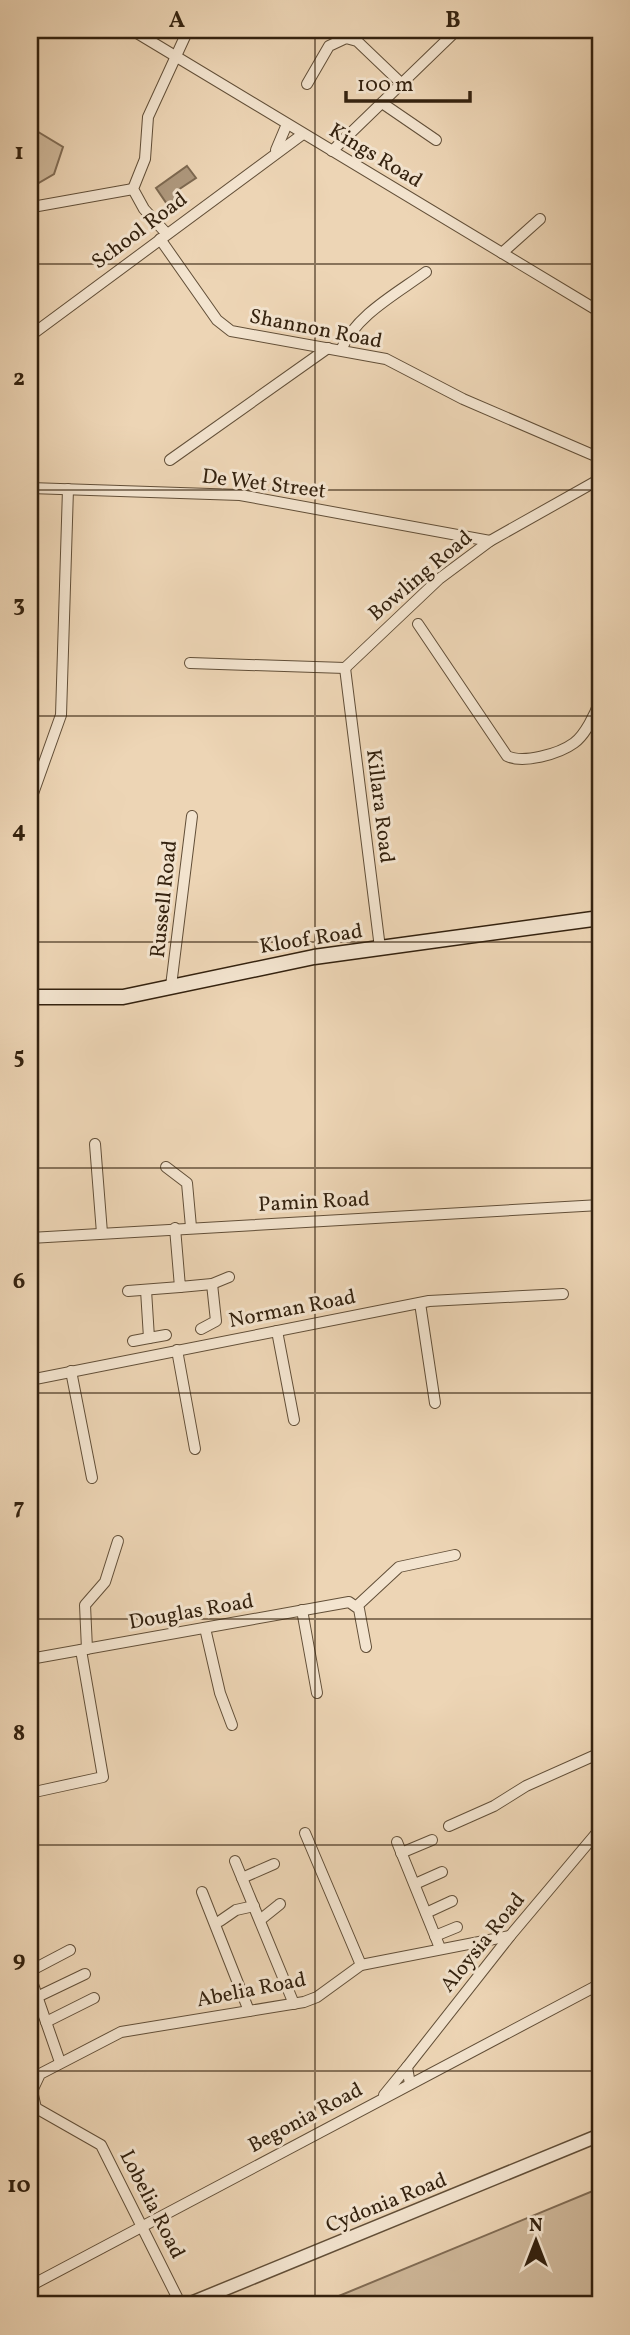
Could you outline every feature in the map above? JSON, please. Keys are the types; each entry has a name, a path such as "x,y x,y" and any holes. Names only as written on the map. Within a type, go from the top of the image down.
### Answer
{"main road":[{"name":"Kloof Road","path":"30,997 110,999 314,957 600,918"}],"street":[{"name":"Kings Road","path":"132,30 600,312"},
{"path":"38,206 133,189 145,159 148,117 187,30"},
{"path":"332,151 457,30"},
{"path":"307,84 329,46 346,38 357,41 401,84"},
{"path":"382,103 436,140"},
{"name":"School Road","path":"272,156 285,136 288,124"},
{"name":"School Road","path":"30,336 303,134"},
{"name":"Shannon Road","path":"133,189 226,329 386,359 463,399 598,457"},
{"path":"502,253 540,219"},
{"path":"341,350 348,334 358,323 426,272"},
{"path":"170,460 328,348"},
{"name":"Bowling Road","path":"345,668 439,579 490,541 600,479"},
{"name":"De Wet Street","path":"30,488 240,495 490,541"},
{"path":"30,802 61,715 68,489"},
{"path":"418,624 507,756 517,761 574,743 600,701"},
{"path":"190,663 345,668"},
{"name":"Killara Road","path":"345,668 380,948"},
{"name":"Russell Road","path":"171,986 192,816"},
{"path":"95,1143 102,1233"},
{"path":"166,1167 187,1183 191,1227"},
{"name":"Pamin Road","path":"30,1238 600,1205"},
{"path":"175,1228 180,1287"},
{"path":"128,1291 212,1284 229,1277"},
{"path":"201,1329 216,1321 212,1284"},
{"path":"146,1290 149,1338"},
{"name":"Norman Road","path":"30,1380 419,1303 563,1294"},
{"path":"419,1303 435,1403"},
{"path":"277,1331 294,1420"},
{"path":"132,1341 166,1335"},
{"path":"177,1350 195,1449"},
{"path":"71,1371 92,1478"},
{"path":"30,1458 32,1474"},
{"path":"30,1793 103,1777 84,1649 85,1605 105,1582 118,1541"},
{"path":"366,1647 357,1606 399,1567 455,1555"},
{"name":"Douglas Road","path":"30,1659 349,1602 357,1606"},
{"path":"302,1611 317,1693"},
{"path":"205,1628 216,1681 232,1725"},
{"path":"449,1826 495,1807 526,1786 600,1753"},
{"name":"Aloysia Road","path":"381,2098 510,1936 600,1829"},
{"path":"305,1833 361,1965"},
{"path":"401,1853 432,1840"},
{"path":"397,1842 440,1948"},
{"path":"235,1861 294,2004"},
{"path":"242,1878 274,1864"},
{"path":"415,1885 442,1872"},
{"path":"202,1892 249,2011"},
{"path":"426,1913 452,1901"},
{"path":"260,1920 280,1904"},
{"path":"220,1921 236,1910 254,1906"},
{"path":"435,1936 457,1927"},
{"name":"Abelia Road","path":"40,2074 121,2032 294,2004 317,1997 361,1965 510,1936"},
{"path":"60,2062 30,1976 32,1970 70,1950"},
{"path":"37,1997 85,1974"},
{"name":"Begonia Road","path":"30,2286 600,1984"},
{"path":"46,2022 94,1998"},
{"path":"407,2067 410,2084"},
{"name":"Lobelia Road","path":"40,2074 33,2085 36,2108 101,2145 184,2305"},
{"name":"Cydonia Road","path":"184,2305 600,2135"}],"shaded area":[{"path":"30,127 63,147 54,174 30,188"},
{"path":"187,166 196,178 175,192 180,199 169,207 156,188"},
{"path":"600,2188 600,2305 317,2305"}]}
